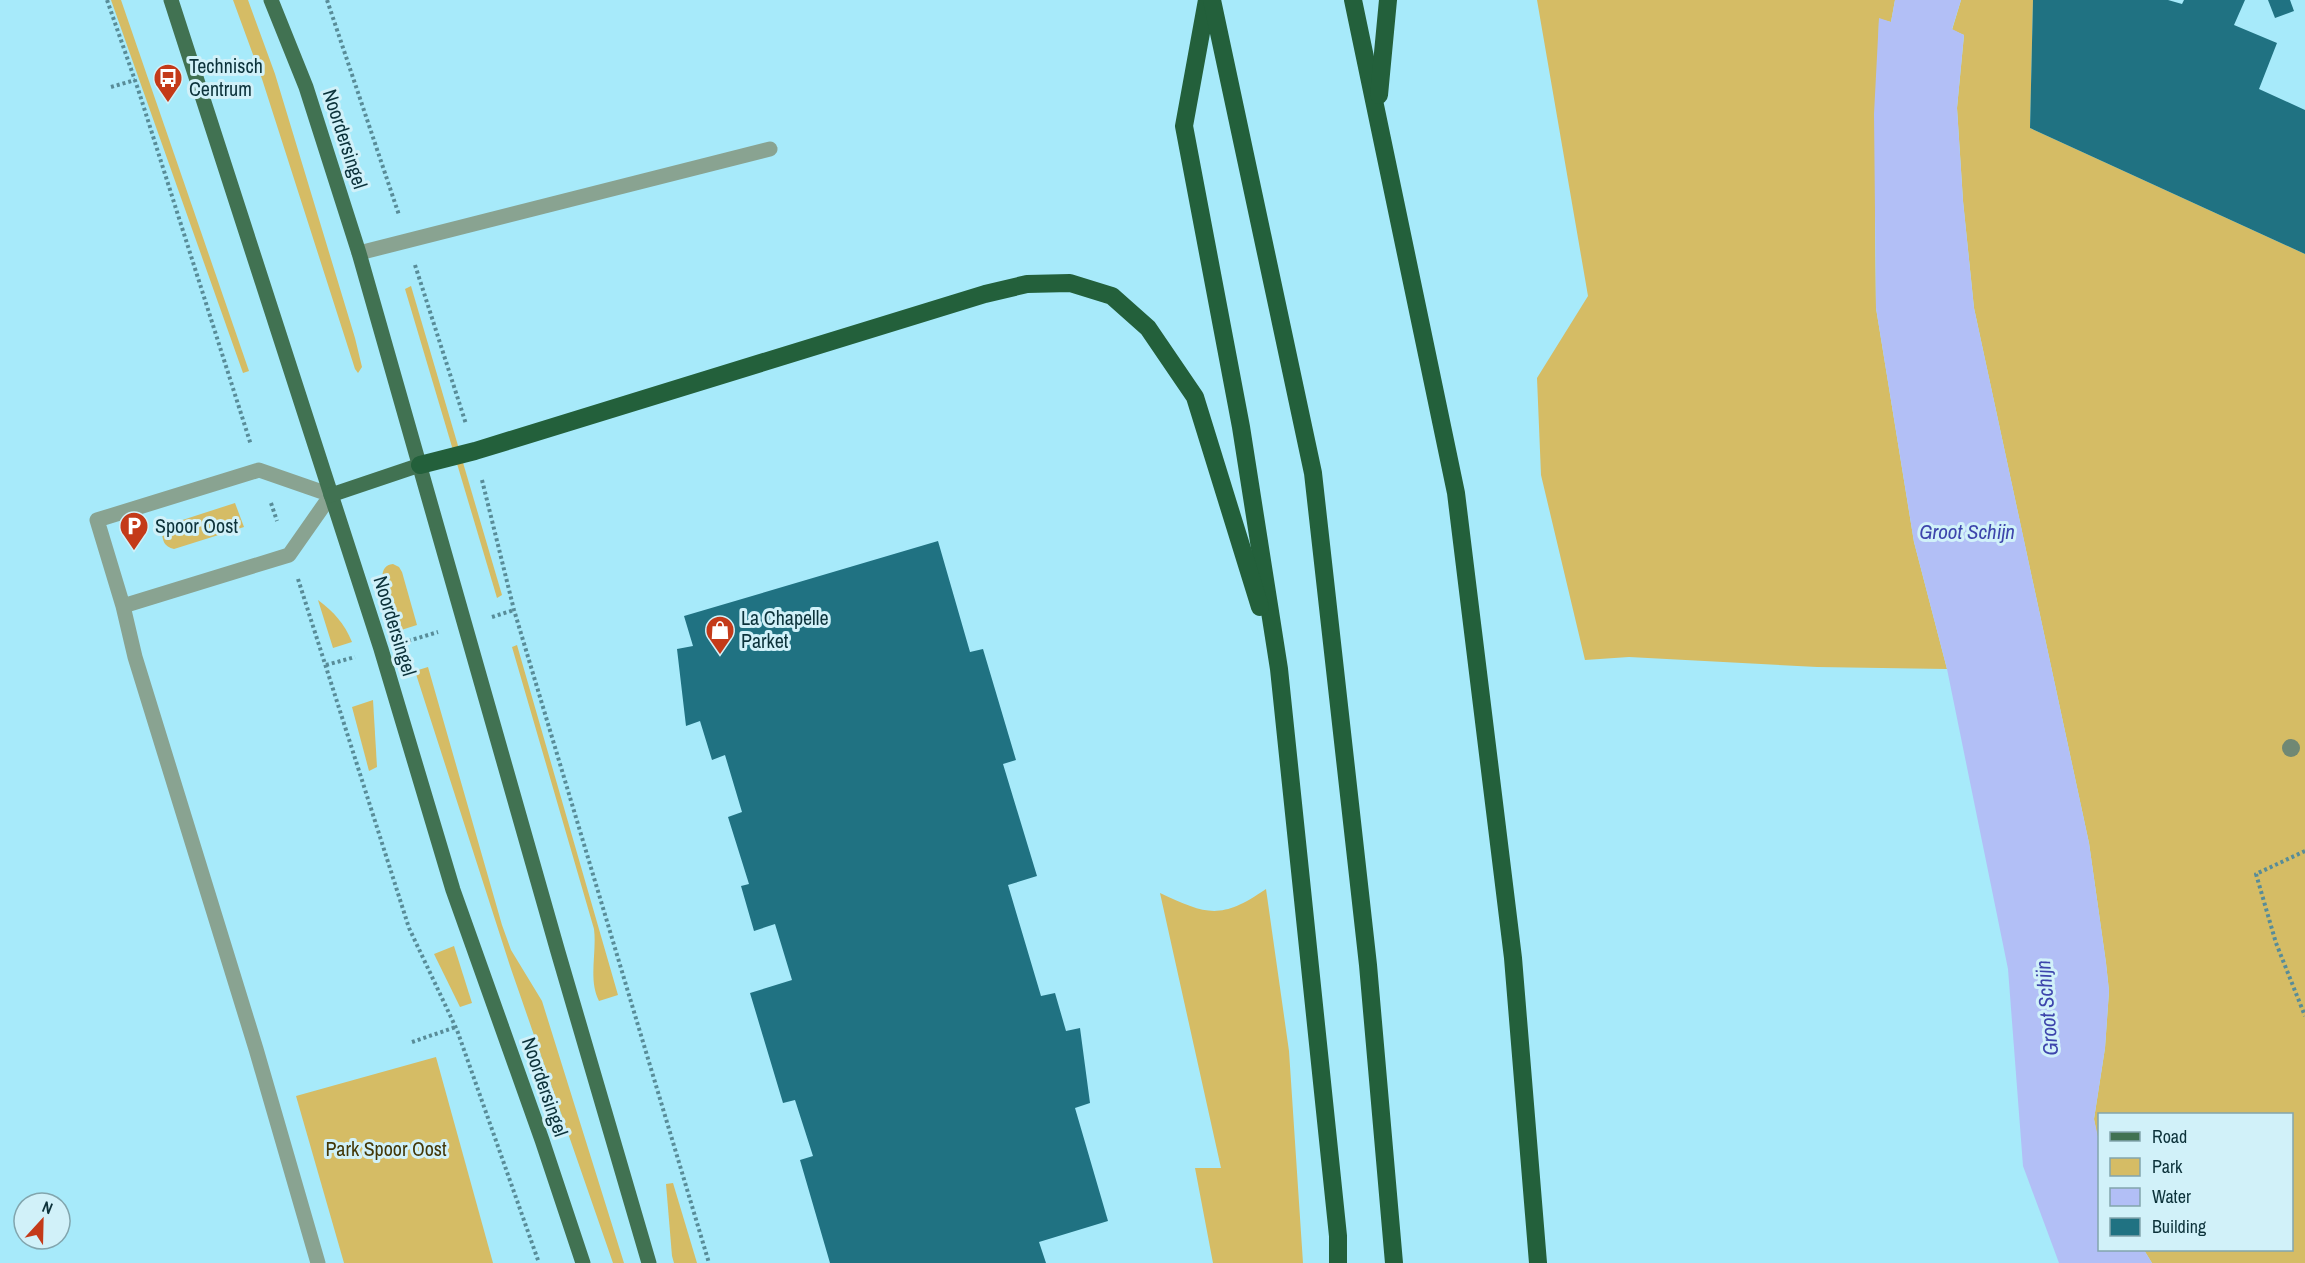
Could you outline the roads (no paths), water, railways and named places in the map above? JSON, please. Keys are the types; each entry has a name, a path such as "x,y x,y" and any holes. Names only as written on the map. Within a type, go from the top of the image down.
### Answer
{"highway":[{"path":"1210,0 1184,126 1241,427 1279,669 1338,1236 1338,1263"},
{"path":"1210,0 1313,473 1368,965 1394,1263"},
{"path":"1353,0 1456,493 1513,958 1538,1263"},
{"path":"1377,115 1388,0"},
{"path":"420,465 475,451 985,294 1027,284 1070,283 1112,296 1148,328 1195,397 1279,669"}],"main road":[{"name":"Noordersingel","path":"171,0 381,649 453,890 583,1263"},
{"name":"Noordersingel","path":"271,0 306,87 359,254 649,1263"},
{"path":"331,495 420,465"}],"lane":[{"path":"359,254 770,149"},
{"path":"123,606 290,555 331,495 259,470 97,520 123,606 135,657 256,1049 318,1263"}],"water":[{"name":"Groot Schijn","path":"1895,0 1961,0 1952,29 1964,35 1957,108 1963,201 1974,308 2089,843 2106,963 2109,991 2105,1048 2094,1119 2098,1137 2098,1251 2145,1251 2152,1263 2059,1263 2023,1166 2008,969 1947,669 1914,542 1876,308 1874,114 1879,18 1891,22"}],"place":[{"name":"Technisch Centrum","path":"168,104"},
{"name":"Spoor Oost","path":"134,552"},
{"name":"La Chapelle Parket","path":"720,656"}],"park label":[{"name":"Park Spoor Oost","path":"386,1149"}]}
